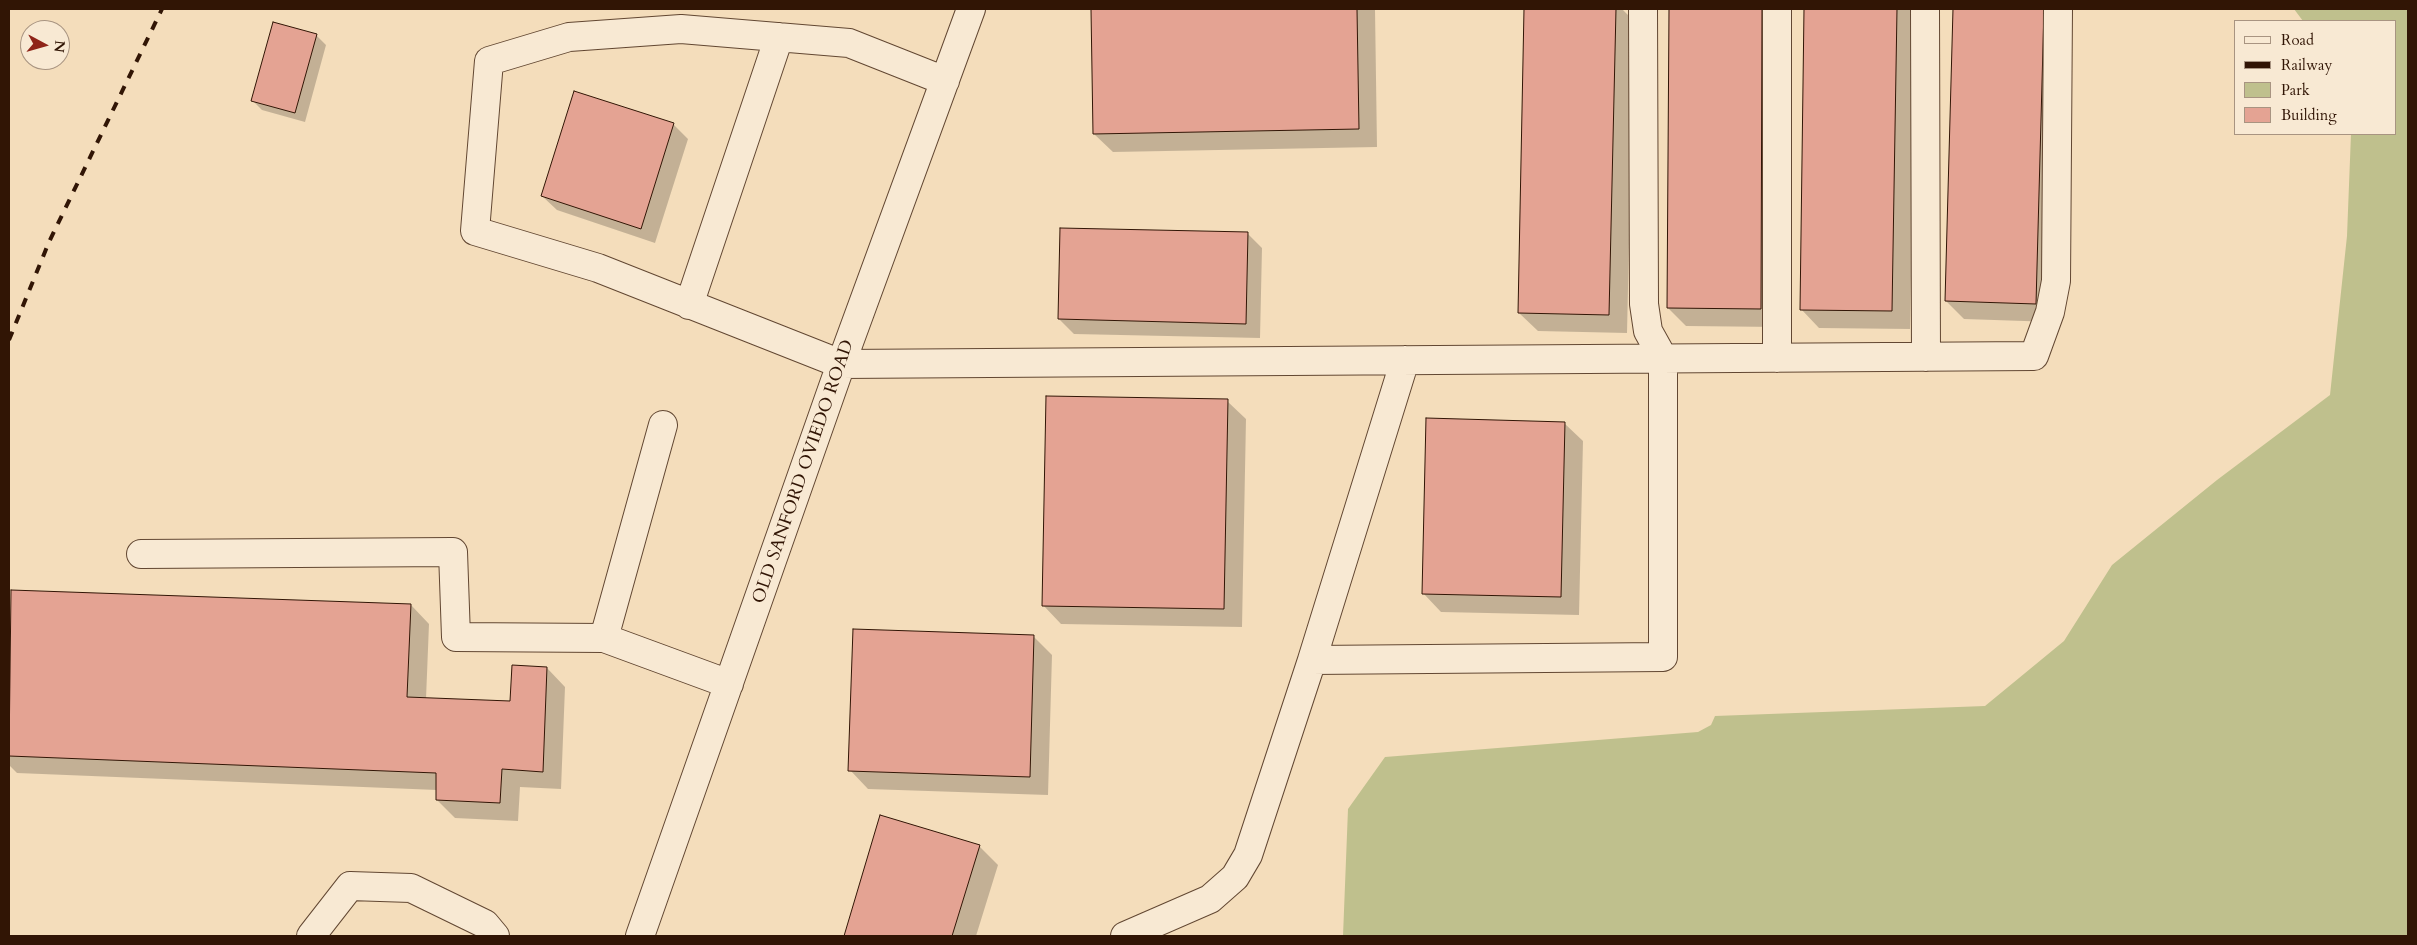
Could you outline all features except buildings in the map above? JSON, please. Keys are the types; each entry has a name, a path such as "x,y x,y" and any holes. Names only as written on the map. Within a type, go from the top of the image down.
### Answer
{"street":[{"name":"OLD SANFORD OVIEDO ROAD","path":"640,936 841,364 972,9"},
{"path":"1312,660 1663,658 1663,358 1648,331 1644,304 1643,9"},
{"path":"1777,9 1777,358"},
{"path":"1925,9 1926,357"},
{"path":"945,81 849,43 680,28 569,37 489,61 475,231 598,268 841,364 2034,356 2050,312 2056,282 2058,9"},
{"path":"689,304 779,37"},
{"path":"1124,936 1210,900 1235,876 1248,854 1312,660 1405,360"},
{"path":"604,638 663,425"},
{"path":"140,554 453,552 456,637 604,638 729,684"},
{"path":"311,936 350,886 410,888 485,924 495,936"}],"green space":[{"path":"2294,9 2408,9 2408,936 1343,936 1348,809 1385,757 1698,732 1711,725 1715,716 1985,706 2064,641 2112,565 2217,480 2330,395 2347,236 2351,135 2397,135 2397,20 2302,20"}],"railway":[{"path":"9,340 49,242 162,9"}]}
